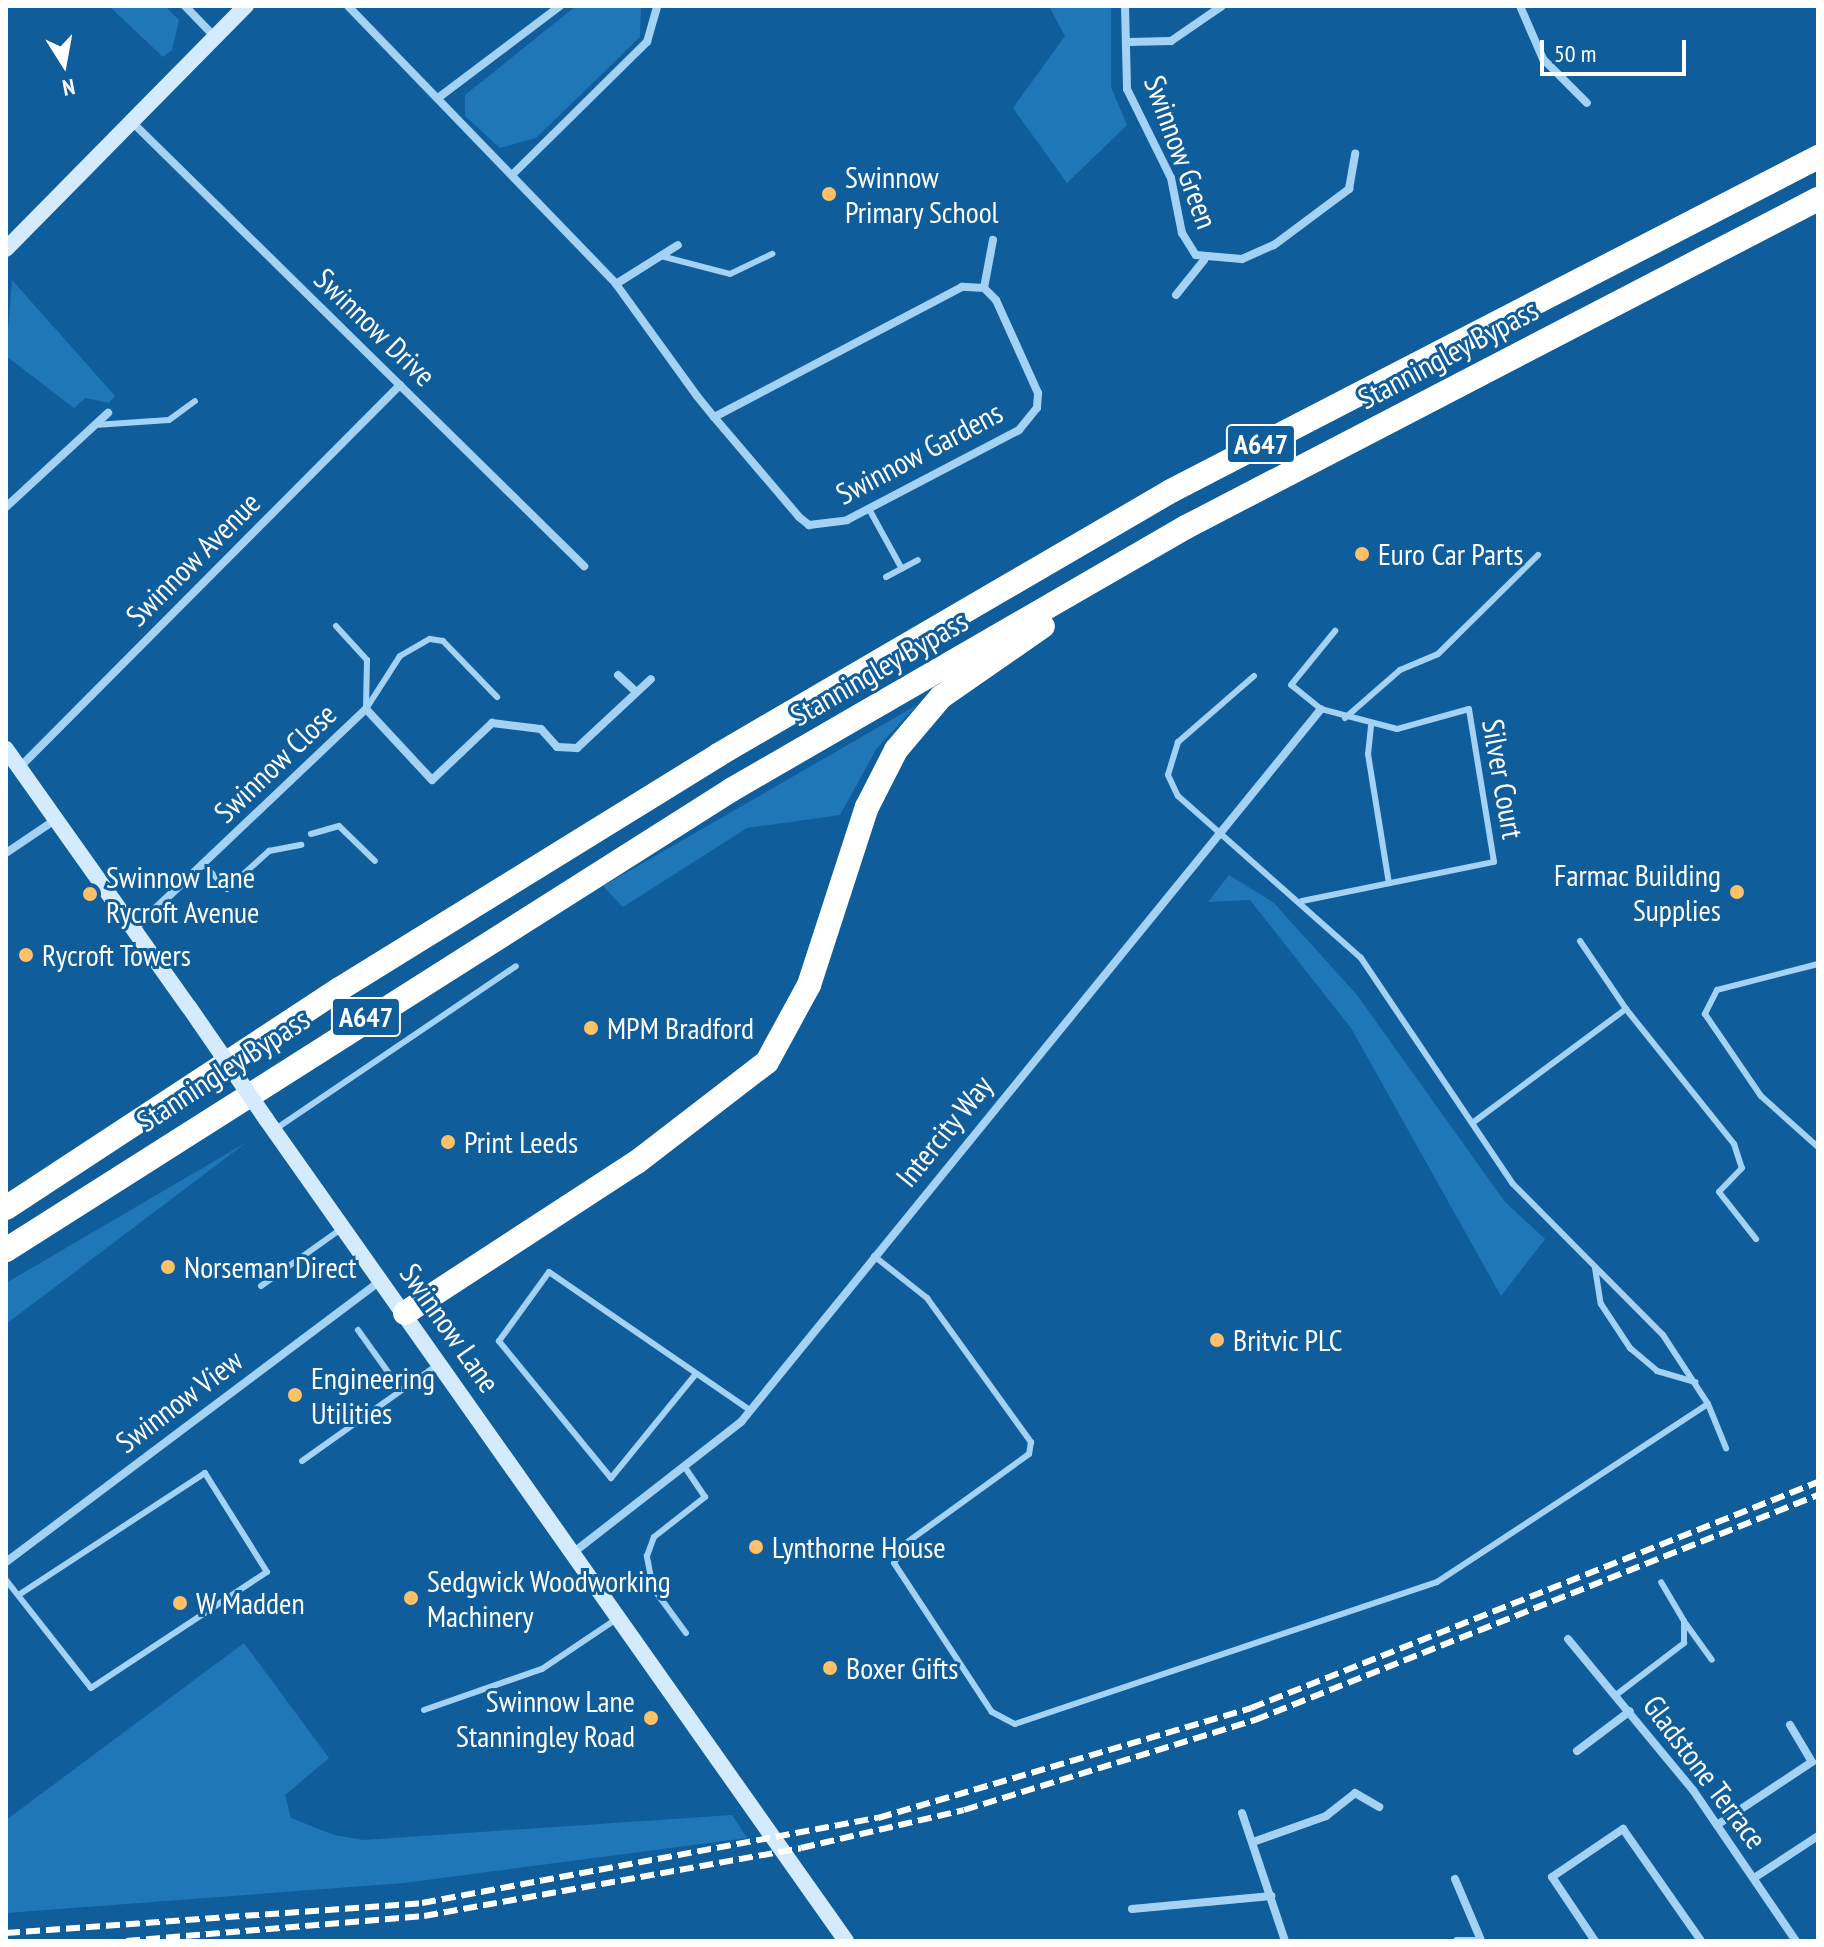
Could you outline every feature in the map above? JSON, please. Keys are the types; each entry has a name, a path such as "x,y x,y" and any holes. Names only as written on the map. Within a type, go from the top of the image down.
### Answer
{"highway":[{"name":"Stanningley Bypass","path":"6,1208 338,990 704,763 1157,499 1818,157"},
{"name":"Stanningley Bypass","path":"6,1250 731,790 1186,527 1818,199"},
{"path":"405,1313 663,1144 767,1062 809,985 867,807 896,750 941,697 1186,527"}],"street":[{"path":"185,6 214,36"},
{"path":"6,249 246,6"},
{"name":"Swinnow Gardens","path":"348,6 514,173 616,284 714,417 809,525 834,525 869,509 1019,430 1037,408 1034,376 984,288"},
{"path":"438,98 560,6"},
{"path":"514,173 647,42 657,6"},
{"name":"Swinnow Green","path":"1125,6 1133,106 1171,178 1182,233 1204,260"},
{"path":"1128,42 1171,41 1222,6"},
{"path":"1520,6 1543,59 1587,103"},
{"name":"Swinnow Drive","path":"132,122 584,566"},
{"name":"Swinnow Green","path":"1176,295 1204,260 1242,259 1332,206 1349,189 1355,154"},
{"path":"714,417 946,292 984,288 993,240"},
{"path":"616,284 678,245"},
{"name":"Swinnow Avenue","path":"19,767 400,385"},
{"path":"6,507 108,413"},
{"path":"618,675 636,692"},
{"name":"Swinnow Close","path":"132,932 366,709 432,780 492,723 541,729 557,747 577,748 651,679"},
{"name":"Intercity Way","path":"574,1552 687,1470 750,1410 1221,837 1321,709"},
{"name":"Swinnow Lane","path":"6,749 132,932 189,1007 846,1941"},
{"path":"6,853 55,820"},
{"name":"Swinnow View","path":"6,1562 381,1279"},
{"name":"Gladstone Terrace","path":"1568,1639 1630,1711 1717,1825 1796,1941"},
{"path":"1577,1751 1630,1711"},
{"path":"1717,1825 1812,1762 1790,1725"},
{"path":"1253,1842 1326,1816 1355,1793 1379,1807"},
{"path":"1242,1813 1285,1941"},
{"path":"1595,1941 1552,1877 1623,1829 1701,1941"},
{"path":"1754,1878 1818,1836"},
{"path":"1455,1879 1480,1939 1457,1941"},
{"path":"1132,1909 1271,1896"}],"lane":[{"path":"661,256 730,274 772,254"},
{"path":"95,425 169,420 195,401"},
{"path":"869,509 902,569"},
{"path":"1345,718 1400,670 1438,654 1538,555"},
{"path":"886,577 918,560"},
{"path":"336,626 367,660 366,709"},
{"path":"1321,709 1291,685 1335,631"},
{"path":"366,709 400,656 430,639 443,641 497,697"},
{"path":"1254,676 1178,742 1168,775 1178,796 1221,837 1302,901 1361,958 1475,1121 1513,1184 1622,1293 1695,1382 1708,1404 1726,1448"},
{"name":"Silver Court","path":"1302,901 1494,862 1469,709 1397,729 1371,726 1321,709"},
{"path":"1371,726 1368,754 1389,883"},
{"path":"311,834 339,826 375,861"},
{"path":"204,865 227,889 269,851 301,845"},
{"path":"1580,941 1626,1009 1734,1144 1742,1168 1719,1192 1756,1239"},
{"path":"1818,964 1717,990 1705,1014 1761,1096 1818,1147"},
{"path":"270,1124 516,966"},
{"path":"1475,1121 1626,1009"},
{"path":"261,1286 343,1226"},
{"path":"874,1256 927,1298 1031,1442 1029,1454 906,1543 894,1563 992,1712 1015,1724 1437,1582 1708,1404"},
{"path":"1594,1265 1601,1304 1630,1348 1657,1371 1695,1382"},
{"path":"695,1375 611,1478 499,1341 549,1272 750,1410"},
{"path":"358,1330 401,1390"},
{"path":"302,1461 440,1363"},
{"path":"686,1633 653,1588 647,1556 654,1537 705,1497 687,1470"},
{"path":"6,1580 91,1688 267,1572 205,1473 20,1594"},
{"path":"1661,1582 1712,1660"},
{"path":"424,1710 542,1669 618,1618"},
{"path":"1616,1695 1684,1643 1684,1621"}],"shaded area":[{"path":"165,6 179,20 172,50 163,57 110,7"},
{"path":"576,6 641,6 640,37 536,138 500,148 465,116 465,95"},
{"path":"1049,6 1111,6 1111,87 1127,125 1067,183 1013,108 1065,36"},
{"path":"12,280 115,396 109,403 85,398 74,408 6,356"},
{"path":"917,705 877,748 840,815 747,828 623,907 603,886"},
{"path":"1229,875 1273,902 1357,995 1505,1202 1545,1239 1501,1296 1351,1028 1250,900 1208,902"},
{"path":"247,1142 6,1324 6,1283"},
{"path":"244,1643 329,1758 285,1795 291,1818 334,1835 363,1840 732,1815 747,1838 404,1883 6,1913 6,1820"}],"railway":[{"path":"6,1933 422,1903 878,1818 1251,1708 1818,1482"},
{"path":"126,1941 424,1916 801,1848 964,1810 1255,1720 1818,1495"}],"place":[{"name":"Swinnow Primary School","path":"829,194"},
{"name":"Euro Car Parts","path":"1362,554"},
{"name":"Farmac Building Supplies","path":"1737,892"},
{"name":"Swinnow Lane Rycroft Avenue","path":"90,894"},
{"name":"Rycroft Towers","path":"26,955"},
{"name":"MPM Bradford","path":"591,1028"},
{"name":"Print Leeds","path":"448,1142"},
{"name":"Norseman Direct","path":"168,1267"},
{"name":"Britvic PLC","path":"1217,1340"},
{"name":"Engineering Utilities","path":"295,1395"},
{"name":"Lynthorne House","path":"756,1547"},
{"name":"Sedgwick Woodworking Machinery","path":"411,1598"},
{"name":"W Madden","path":"180,1603"},
{"name":"Boxer Gifts","path":"830,1668"},
{"name":"Swinnow Lane Stanningley Road","path":"651,1718"}]}
